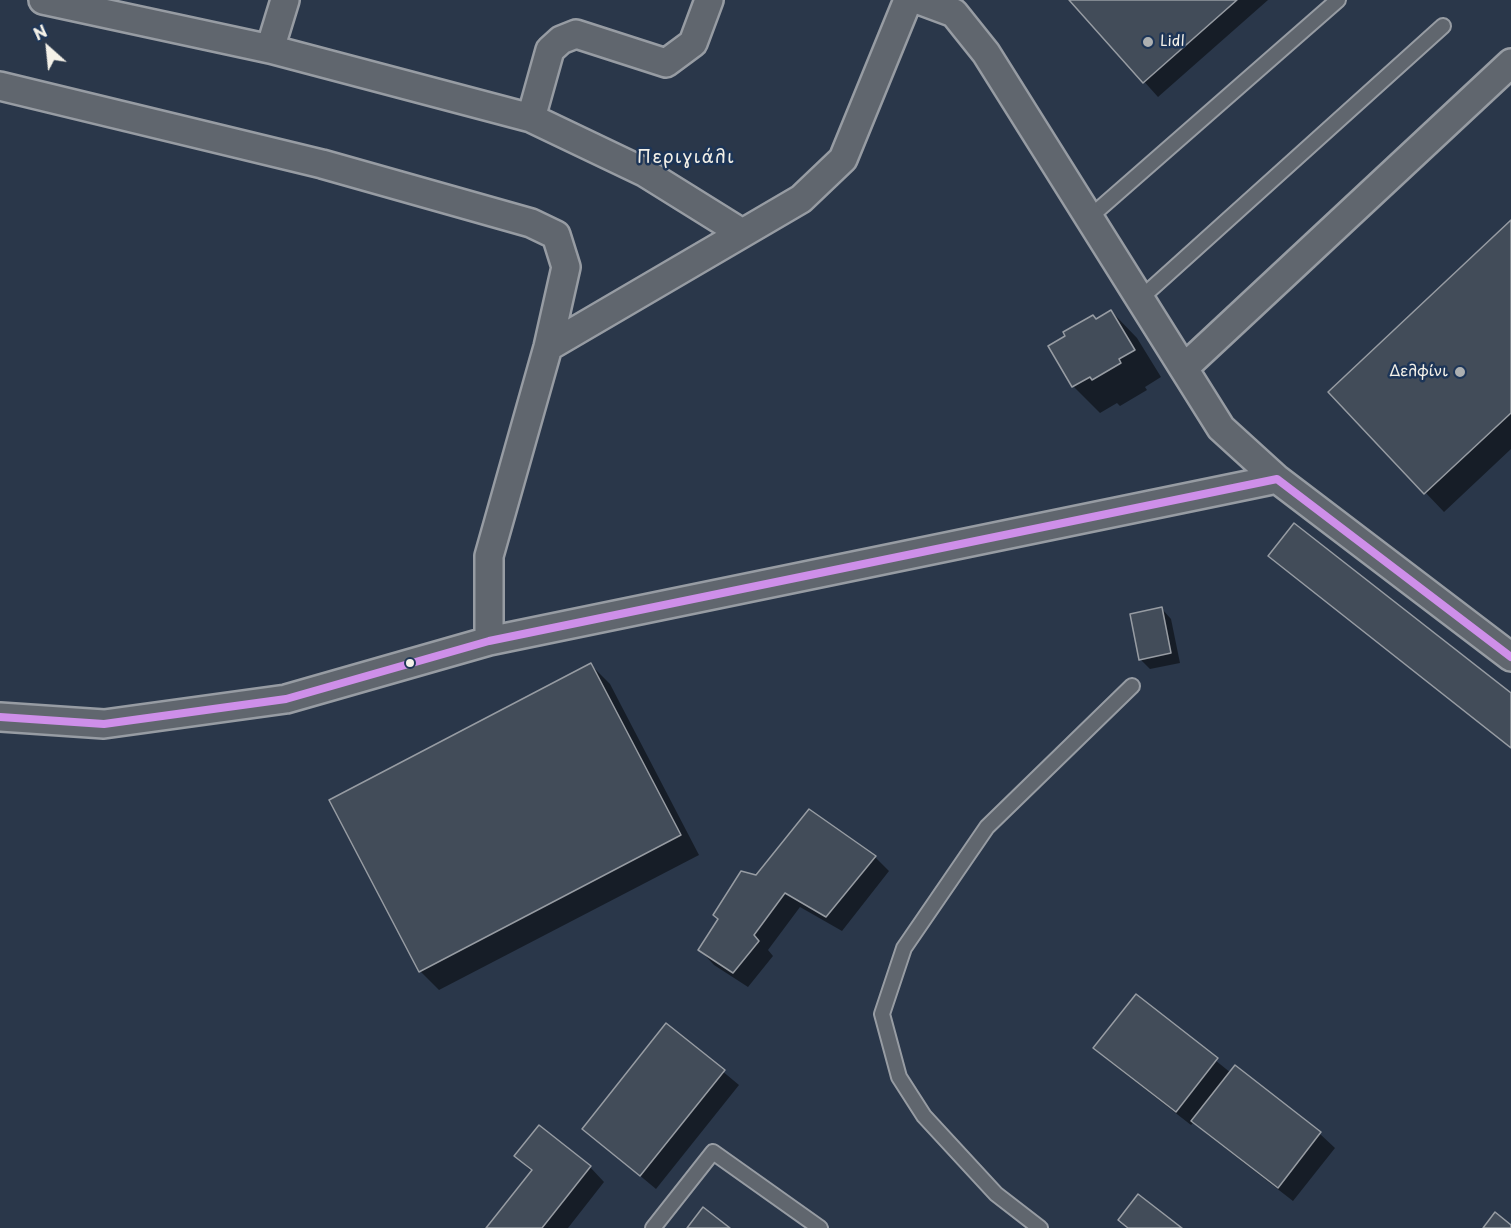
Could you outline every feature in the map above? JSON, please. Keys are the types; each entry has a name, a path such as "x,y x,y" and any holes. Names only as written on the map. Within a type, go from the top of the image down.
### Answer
{"street":[{"path":"43,0 270,49 531,118 644,172 742,233"},
{"path":"270,49 285,0"},
{"path":"531,118 550,50 561,40 576,34 666,63 693,43 709,0"},
{"path":"548,347 801,199 843,159 908,0"},
{"path":"919,0 954,13 973,37 1141,298 1221,428 1277,479 1511,657"},
{"path":"1184,369 1511,63"},
{"path":"0,86 322,164 531,223 556,235 566,267 548,347 489,556 489,641"},
{"path":"0,717 104,724 286,699 489,641 1277,479"}],"lane":[{"path":"1090,218 1338,0"},
{"path":"1141,298 1443,26"},
{"path":"1040,1228 996,1194 924,1116 899,1077 882,1014 904,948 987,827 1132,686"},
{"path":"653,1228 713,1152 820,1228"}],"building":[{"name":"Lidl","path":"1069,0 1237,0 1143,83"},
{"path":"1511,220 1511,413 1424,494 1328,392"},
{"path":"1111,310 1135,350 1119,359 1121,363 1092,380 1090,377 1072,387 1048,346 1065,336 1063,332 1093,315 1096,319"},
{"path":"1294,523 1511,693 1511,748 1268,556"},
{"path":"1162,607 1171,653 1139,660 1130,614"},
{"path":"591,663 681,835 419,972 329,800"},
{"path":"809,809 876,856 826,917 785,893 754,935 759,941 733,973 698,950 718,919 713,915 741,871 756,875"},
{"path":"1136,994 1218,1058 1176,1112 1093,1048"},
{"path":"666,1023 725,1070 640,1176 582,1129"},
{"path":"1235,1065 1321,1132 1278,1188 1191,1121"},
{"path":"539,1125 591,1166 542,1228 486,1228 532,1170 514,1156"},
{"path":"1138,1194 1182,1228 1128,1228 1118,1220"},
{"path":"703,1207 730,1228 687,1228"},
{"path":"1495,1212 1511,1225 1511,1228 1483,1228"}],"transit line":[{"path":"0,717 104,724 286,699 489,641 1277,479 1511,657"}],"place":[{"name":"Lidl","path":"1148,42"},
{"name":"Δελφίνι","path":"1460,372"}],"district":[{"name":"Περιγιάλι","path":"686,158"}]}
